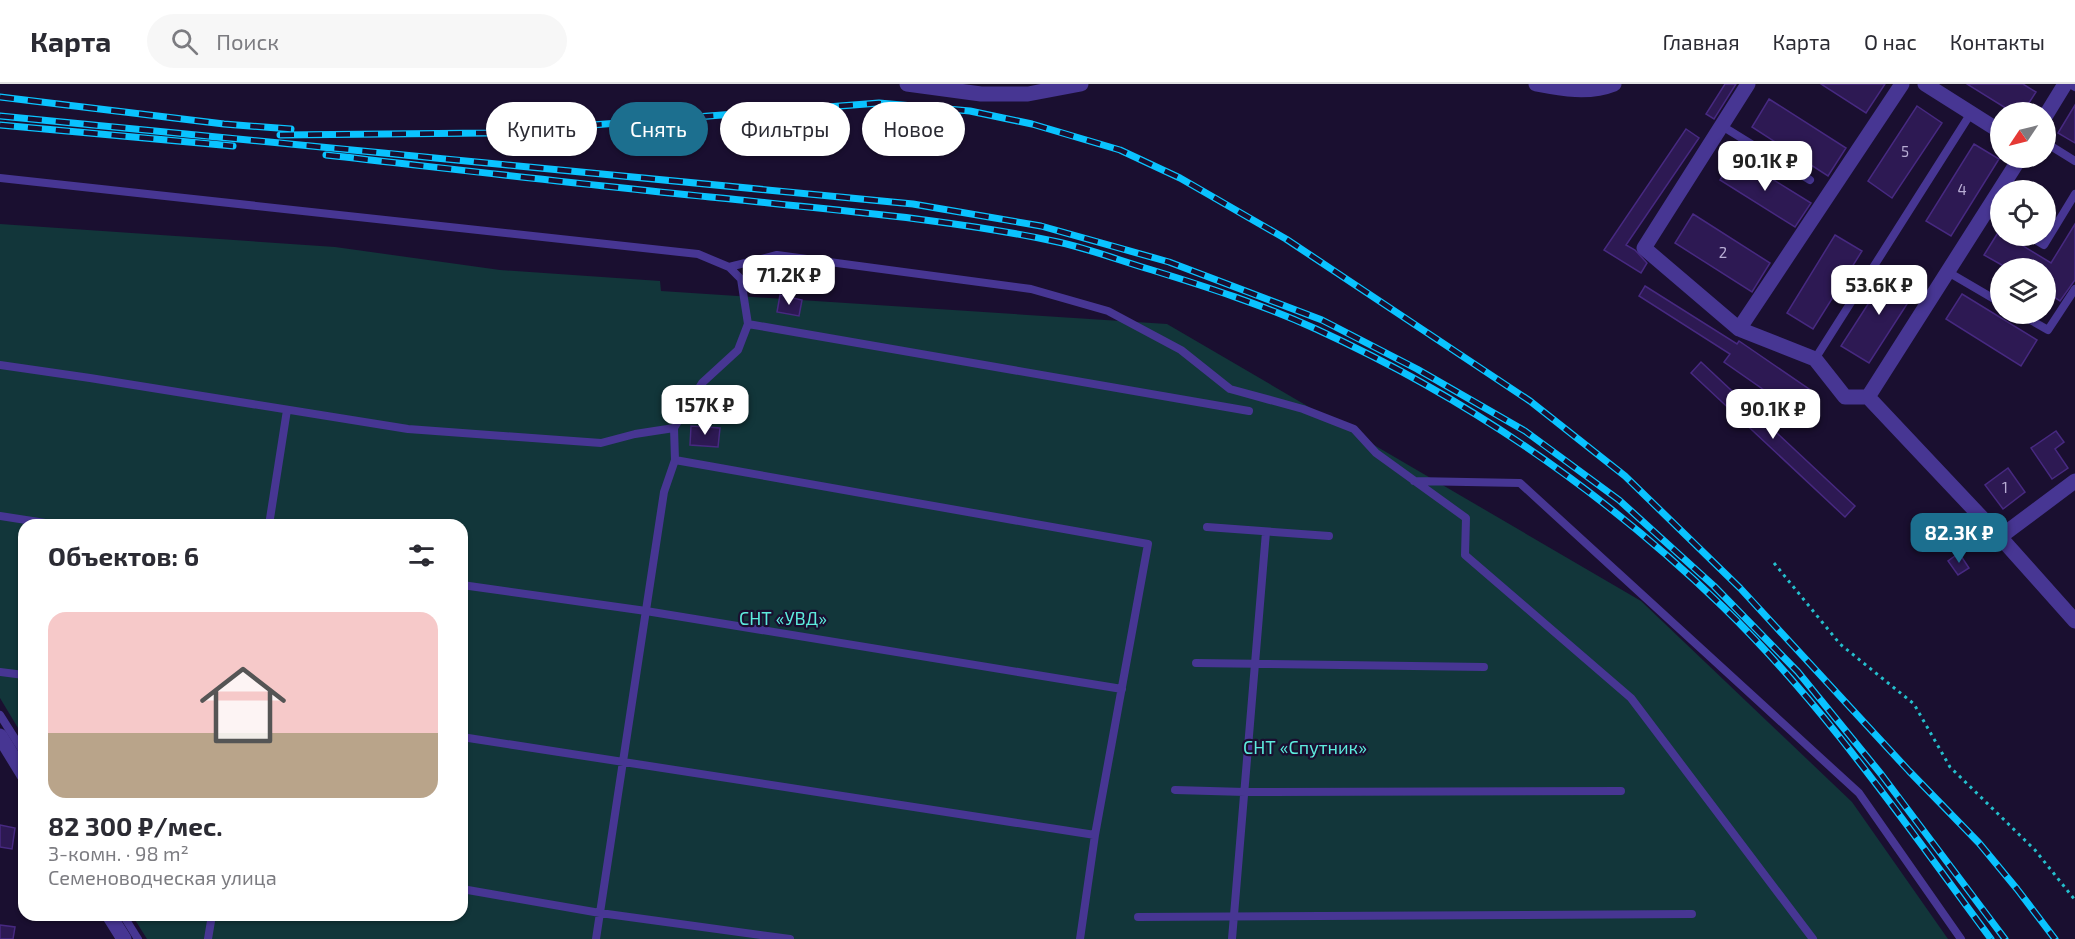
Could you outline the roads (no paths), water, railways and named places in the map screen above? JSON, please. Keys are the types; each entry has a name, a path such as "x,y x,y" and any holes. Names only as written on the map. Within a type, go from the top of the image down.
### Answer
{"street":[{"path":"907,84 981,94 1028,94 1081,84"},
{"path":"1536,84 1556,88 1598,90 1614,84"},
{"path":"1748,84 1644,248 1739,329 1815,359 1845,397 1868,397 2000,537 2075,621"},
{"path":"1739,329 1902,84"},
{"path":"1925,84 1990,125"},
{"path":"2055,102 2068,84"},
{"path":"1868,397 2014,168"},
{"path":"2000,537 2075,481"},
{"path":"0,736 18,765"},
{"path":"114,921 124,939"}],"lane":[{"path":"2068,84 2075,87"},
{"path":"1815,359 1971,113"},
{"path":"1722,126 1810,180"},
{"path":"2056,149 2075,161"},
{"path":"0,178 698,254 729,267 741,279 748,324 738,350 702,383 674,428 675,460 664,492 596,939"},
{"path":"2056,225 2075,194"},
{"path":"729,267 777,255 1031,289 1108,311 1181,350 1230,389 1303,408 1354,429 1376,453 1466,518 1465,555 1631,698 1813,939"},
{"path":"1948,272 1990,297"},
{"path":"2056,318 2075,289"},
{"path":"748,324 1249,411"},
{"path":"2038,324 2048,330 2052,324"},
{"path":"0,365 408,429 601,443 634,434 674,428"},
{"path":"270,519 287,410"},
{"path":"675,460 1148,544 1095,835 1080,939"},
{"path":"1413,481 1520,483 1859,793 1961,939"},
{"path":"0,516 19,519"},
{"path":"1207,527 1329,536"},
{"path":"1232,939 1266,532"},
{"path":"468,586 646,611 1122,689"},
{"path":"1196,663 1484,667"},
{"path":"0,672 18,674"},
{"path":"0,715 18,744"},
{"path":"468,738 1095,835"},
{"path":"1175,790 1245,792 1622,791"},
{"path":"468,890 600,913 790,939"},
{"path":"1138,917 1692,914"},
{"path":"127,921 138,939"},
{"path":"208,939 211,921"}],"railway":[{"path":"0,97 224,124 291,129"},
{"path":"280,135 489,133 879,103 970,111 1032,124 1120,150 1180,178 1286,239 1530,401 1625,476 1740,588 1909,771 1979,843 2055,939"},
{"path":"0,116 913,204 1041,226 1169,262 1322,320 1417,369 1525,431 1619,500 1714,586 1798,672 1881,774 2005,939"},
{"path":"0,125 233,146"},
{"path":"326,155 895,216 1018,234 1082,248 1193,283 1255,304 1316,329 1427,385 1480,417 1582,487 1678,565 1760,645 1830,725 1991,939"}],"park label":[{"name":"СНТ «УВД»","path":"783,619"},
{"name":"СНТ «Спутник»","path":"1305,748"}]}
